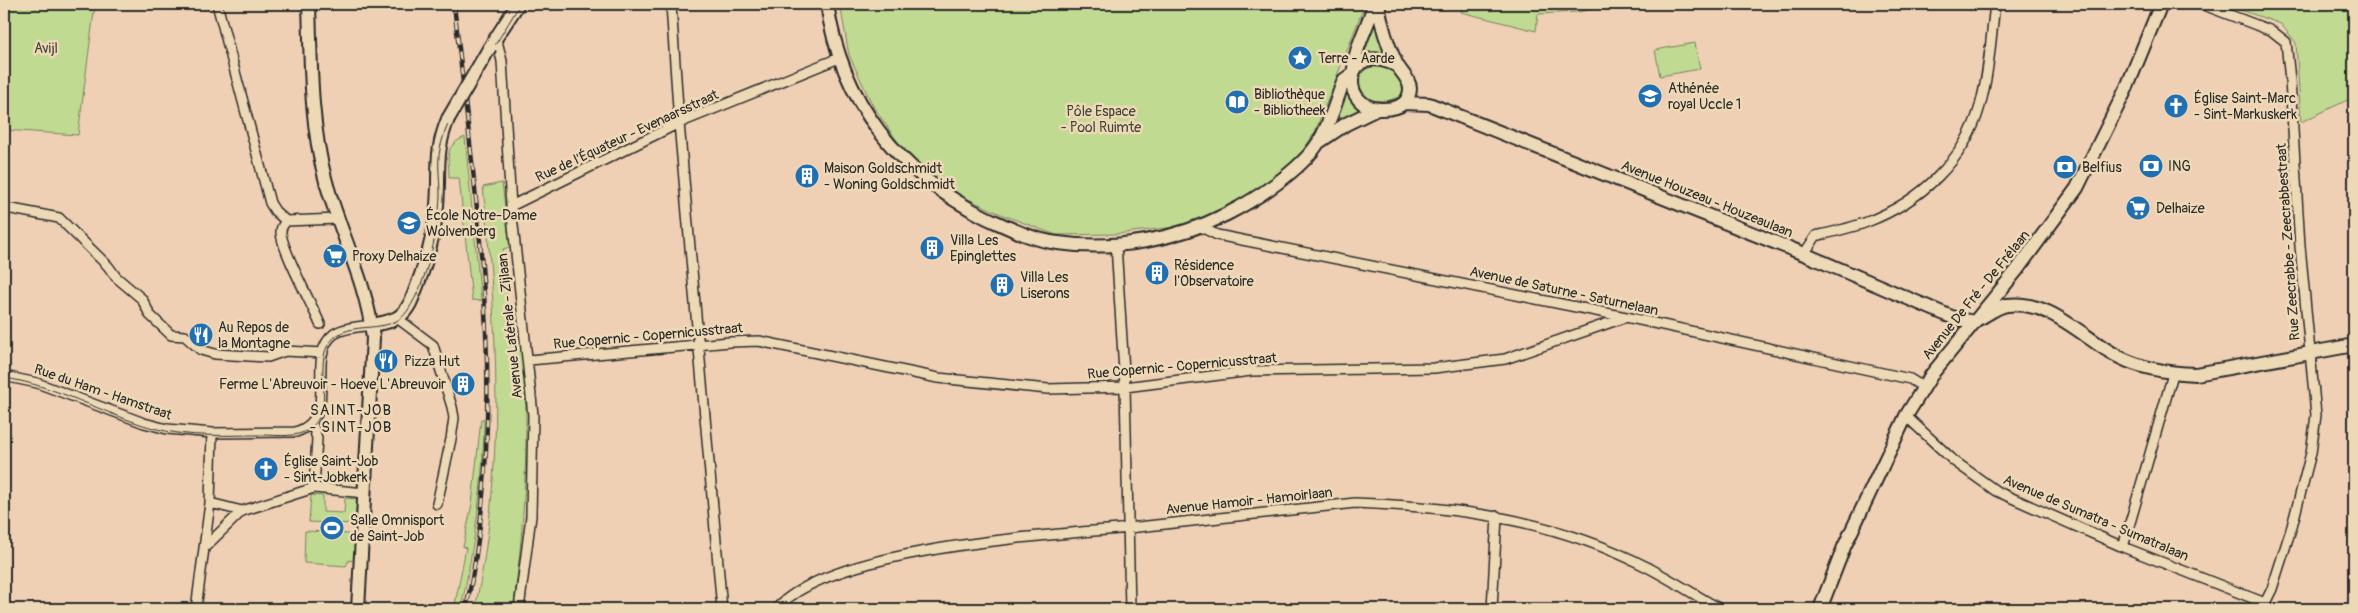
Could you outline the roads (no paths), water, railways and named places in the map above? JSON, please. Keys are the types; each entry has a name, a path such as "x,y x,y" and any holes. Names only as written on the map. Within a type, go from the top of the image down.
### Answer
{"street":[{"path":"217,4 270,203 274,211 286,221 338,219"},
{"path":"309,4 313,112 317,144 338,219 355,263 372,324 374,355 358,609"},
{"path":"314,488 317,438 312,423 319,408 323,353 327,342 334,334 397,318 406,310 412,299 431,245 437,206 438,148 448,119 518,4"},
{"path":"671,4 679,123 722,609"},
{"path":"827,4 839,58 851,85 880,135 893,150 941,190 970,210 1027,235 1057,243 1116,245 1160,238 1199,226 1244,205 1276,184 1310,153 1319,142 1346,124 1377,109 1389,108 1404,103 1410,89 1405,76 1396,65 1381,25 1376,4"},
{"path":"1376,4 1354,60 1353,72 1356,95 1366,105 1377,109"},
{"path":"1804,254 1816,236 1865,223 1909,201 1934,182 1954,158 1980,106 1995,4"},
{"name":"Avenue De Fré - De Frélaan","path":"1820,609 1844,547 1906,416 1923,387 2017,270 2081,180 2142,57 2161,4"},
{"name":"Rue Zeecrabbe - Zeecrabbestraat","path":"2201,4 2272,31 2286,42 2290,80 2300,246 2316,415 2314,435 2292,526 2277,574 2264,606"},
{"name":"Avenue Latérale - Zijlaan","path":"493,44 498,45 502,61 512,206 529,360 533,415 532,481 528,541 519,609"},
{"name":"Rue de l'Équateur - Evenaarsstraat","path":"512,206 679,123 839,58"},
{"path":"1319,142 1344,80 1363,62 1376,59 1396,65"},
{"name":"Avenue Houzeau - Houzeaulaan","path":"1410,89 1424,97 1429,104"},
{"name":"Avenue Houzeau - Houzeaulaan","path":"1404,103 1429,104 1804,254 1954,318 1974,322"},
{"path":"4,210 12,209 59,218 102,260 116,277 142,299 150,315 171,335 185,336 201,350 215,354 268,357 285,351 323,353"},
{"path":"286,221 281,229 281,235 288,256 320,324"},
{"name":"Avenue de Saturne - Saturnelaan","path":"1199,226 1217,235 1626,318 1910,379 1923,387"},
{"path":"1116,245 1125,387 1130,609"},
{"path":"1974,322 2005,305 2017,304 2038,308 2051,314 2124,360 2173,374 2196,374 2354,345"},
{"path":"397,318 433,346 452,407 454,418 451,439 437,504"},
{"name":"Rue Copernic - Copernicusstraat","path":"529,360 759,341 938,378 1048,389 1125,387 1251,370 1434,368 1496,360 1626,318"},
{"path":"2123,547 2173,374"},
{"name":"Rue du Ham - Hamstraat","path":"4,376 37,383 156,426 178,431 290,433 304,429 312,423"},
{"name":"Avenue de Sumatra - Sumatralaan","path":"1906,416 1954,460 1996,491 2264,606"},
{"path":"196,609 210,503 212,433"},
{"path":"204,548 242,511 314,488 365,493"},
{"path":"210,503 242,511"},
{"name":"Avenue Hamoir - Hamoirlaan","path":"776,609 783,601 814,582 843,571 935,549 1355,503 1419,506 1497,516 1550,529 1646,567 1720,609"},
{"path":"1492,609 1497,516"}],"tram line":[{"path":"4,378 61,393 134,422 167,431 207,435 281,436 295,435 308,430 319,417 323,407 323,362 325,351 330,342 348,330 381,326 401,318 415,298 431,255 437,223 440,195 439,154 445,133 459,103 520,4"}],"railway":[{"path":"454,4 479,231 485,306 487,382 486,458 479,534 466,609"}],"place":[{"name":"Terre - Aarde","path":"1300,58"},
{"name":"Athénée royal Uccle 1","path":"1650,96"},
{"name":"Bibliothèque - Bibliotheek","path":"1237,102"},
{"name":"Église Saint-Marc - Sint-Markuskerk","path":"2176,106"},
{"name":"ING","path":"2151,166"},
{"name":"Belfius","path":"2065,167"},
{"name":"Maison Goldschmidt - Woning Goldschmidt","path":"807,176"},
{"name":"Delhaize","path":"2138,208"},
{"name":"École Notre-Dame Wolvenberg","path":"409,223"},
{"name":"Villa Les Epinglettes","path":"932,248"},
{"name":"Proxy Delhaize","path":"335,256"},
{"name":"Résidence l'Observatoire","path":"1157,273"},
{"name":"Villa Les Liserons","path":"1002,285"},
{"name":"Au Repos de la Montagne","path":"201,335"},
{"name":"Pizza Hut","path":"386,361"},
{"name":"Ferme L'Abreuvoir - Hoeve L'Abreuvoir","path":"463,384"},
{"name":"Église Saint-Job - Sint-Jobkerk","path":"266,469"},
{"name":"Salle Omnisport de Saint-Job","path":"332,528"}],"district":[{"name":"SAINT-JOB - SINT-JOB","path":"351,418"}],"park label":[{"name":"Avijl","path":"46,48"},
{"name":"Pôle Espace - Pool Ruimte","path":"1101,120"}]}
